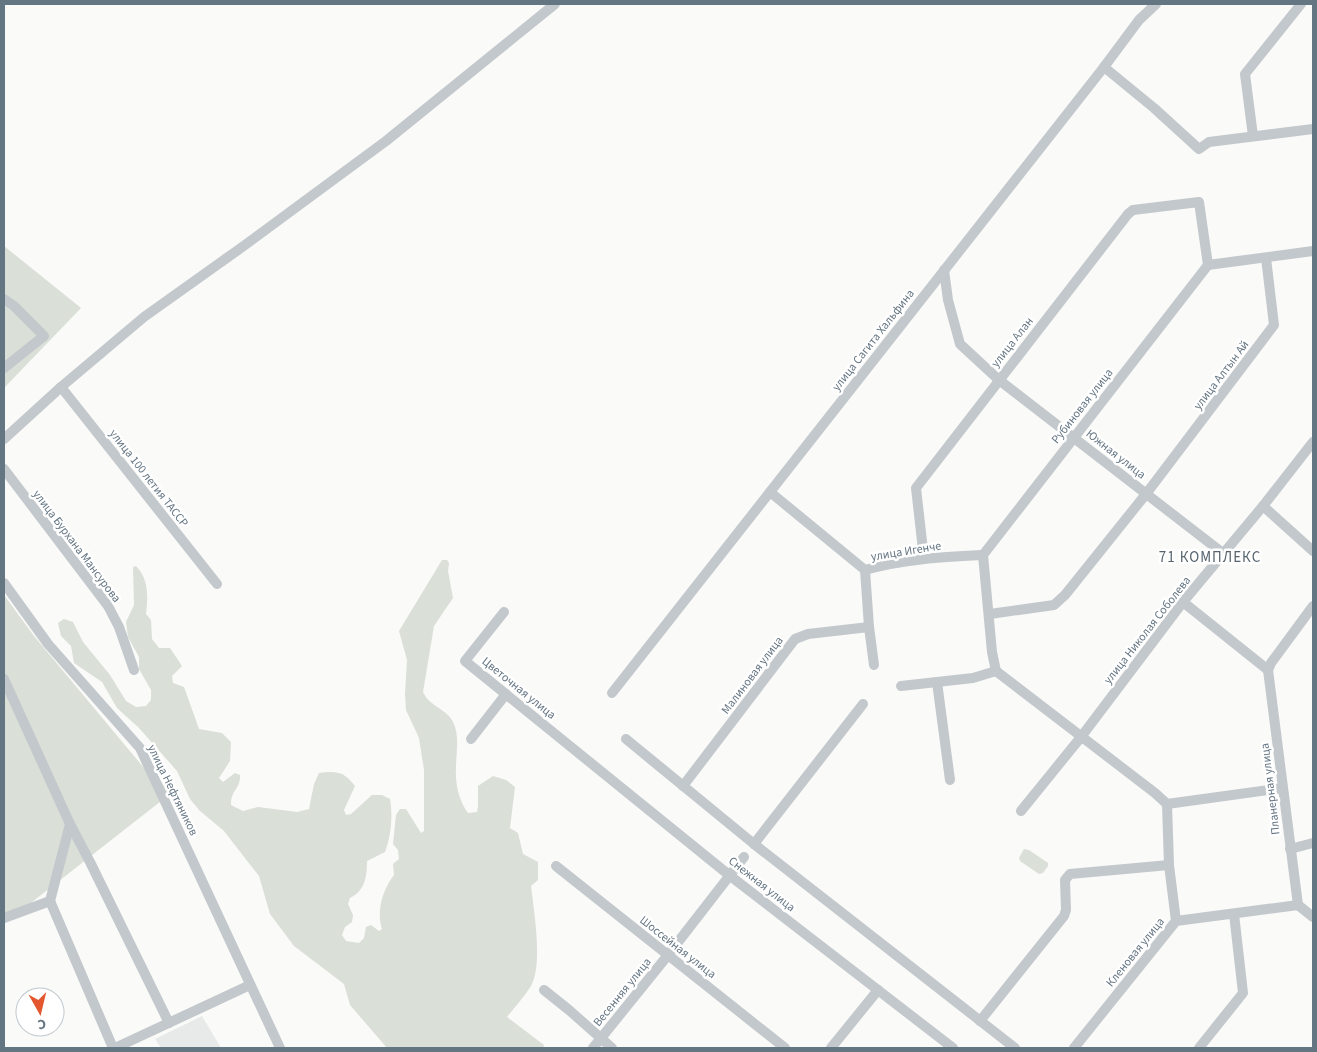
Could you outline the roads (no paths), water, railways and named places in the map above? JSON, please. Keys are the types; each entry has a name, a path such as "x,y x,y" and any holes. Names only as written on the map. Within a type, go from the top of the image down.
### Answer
{"street":[{"path":"4,439 61,387 144,317 386,141 555,4"},
{"path":"1253,136 1245,74 1301,4"},
{"name":"улица Сагита Хальфина","path":"612,693 1150,6"},
{"path":"1104,67 1154,108 1199,149 1209,142 1313,129"},
{"name":"улица Алан","path":"924,559 916,488 1128,214 1133,210 1200,202 1208,265"},
{"path":"1208,265 1313,251"},
{"name":"улица Алтын Ай","path":"990,614 1054,605 1066,595 1146,494 1274,325 1266,258"},
{"name":"Рубиновая улица","path":"983,555 1208,265"},
{"name":"Южная улица","path":"944,270 948,300 960,344 999,380 1224,554"},
{"path":"4,299 14,306 44,336 4,368"},
{"name":"улица 100 летия ТАССР","path":"61,387 217,584"},
{"name":"улица Николая Соболева","path":"1020,811 1081,737 1183,602 1263,506 1313,442"},
{"name":"улица Бурхана Мансурова","path":"4,469 108,606 119,627 134,670"},
{"name":"улица Игенче","path":"770,492 865,570 881,565 924,559 983,555"},
{"path":"1263,506 1313,551"},
{"path":"983,555 990,614 992,652 996,671 1155,792 1167,804 1168,865 1176,921"},
{"path":"865,570 874,665"},
{"name":"улица Нефтяников","path":"4,583 48,644 140,748 280,1048"},
{"path":"1183,602 1268,670 1270,663 1313,606"},
{"name":"Цветочная улица","path":"504,612 465,661 557,735"},
{"path":"1304,617 1313,624"},
{"name":"Малиновая улица","path":"682,786 795,639 808,634 869,627"},
{"name":"Планерная улица","path":"1268,670 1298,905"},
{"path":"901,686 973,678 996,671"},
{"path":"4,679 70,824 169,1023"},
{"path":"937,682 950,780"},
{"path":"471,739 506,694"},
{"path":"754,844 863,704"},
{"name":"Снежная улица","path":"557,735 729,874 953,1048"},
{"path":"626,739 754,844 1014,1048"},
{"path":"1167,804 1283,788"},
{"path":"70,824 50,901 114,1048 250,984"},
{"path":"1290,849 1313,843"},
{"name":"Весенняя улица","path":"593,1048 744,857"},
{"path":"980,1022 1064,916 1066,910 1065,880 1070,874 1168,865"},
{"name":"Шоссейная улица","path":"556,866 785,1048"},
{"path":"4,918 50,901"},
{"path":"1298,905 1313,918"},
{"name":"Кленовая улица","path":"1074,1048 1176,921 1298,905"},
{"path":"1199,1048 1243,993 1234,914"},
{"path":"544,990 612,1048"},
{"path":"831,1048 878,990"}],"district":[{"name":"71 КОМПЛЕКС","path":"1210,557"}]}
